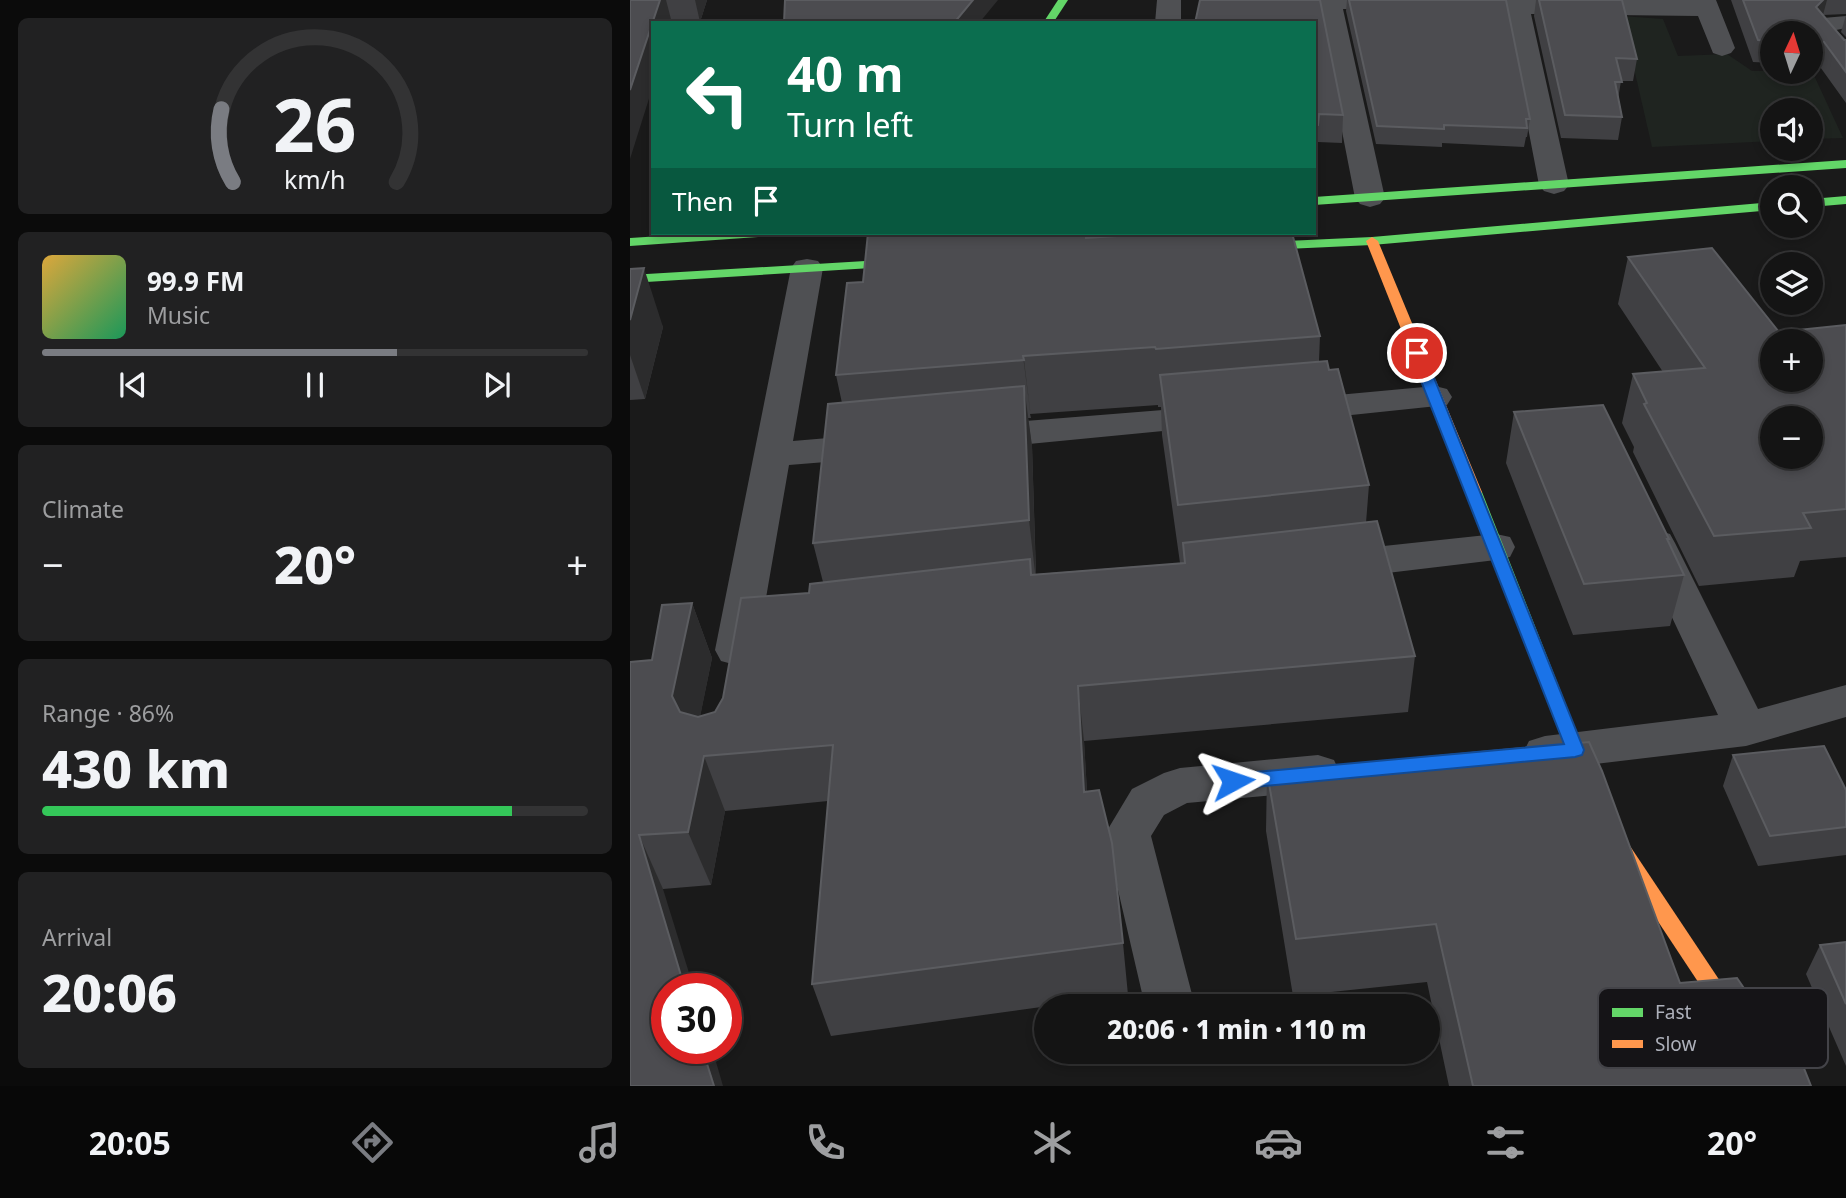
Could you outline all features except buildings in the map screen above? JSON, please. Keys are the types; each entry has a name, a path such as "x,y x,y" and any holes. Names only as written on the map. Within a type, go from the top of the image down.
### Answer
{"street":[{"path":"1049,21 1063,0"},
{"path":"1168,21 1169,0"},
{"path":"1294,0 1431,4 1705,4 1722,48"},
{"path":"1339,1 1370,198"},
{"path":"1517,3 1554,185"},
{"path":"1316,201 1846,164"},
{"path":"1823,202 1846,200"},
{"path":"1232,247 1372,241 1760,207"},
{"path":"630,242 730,235"},
{"path":"1372,241 1575,750 1603,810"},
{"path":"883,263 896,243"},
{"path":"630,279 925,261"},
{"path":"730,685 807,268"},
{"path":"772,455 1435,397"},
{"path":"1639,508 1746,729"},
{"path":"1304,568 1496,547"},
{"path":"740,631 781,626"},
{"path":"1507,756 1746,729 1846,701"},
{"path":"1167,994 1128,834 1148,802 1180,786 1357,770"},
{"path":"1614,834 1625,858 1713,988"},
{"path":"1767,1068 1779,1086"}],"lane":[{"path":"1846,22 1831,23 1824,29 1846,54"}],"shaded area":[{"path":"1622,16 1663,19 1678,56 1727,54 1752,71 1760,71 1760,84 1818,84 1843,138 1823,139 1823,98 1760,98 1760,142 1652,147"}],"traffic: fast":[{"path":"1049,21 1063,0"},
{"path":"1316,201 1846,164"},
{"path":"1823,202 1846,200"},
{"path":"1245,247 1372,241 1760,207"},
{"path":"630,242 730,235"},
{"path":"630,279 915,262"},
{"path":"1474,492 1575,750 1594,791"}],"traffic: slow":[{"path":"1372,241 1474,492"},
{"path":"1619,846 1714,988"},
{"path":"1767,1068 1779,1086"}],"route":[{"path":"1233,781 1575,750 1417,353"}]}
